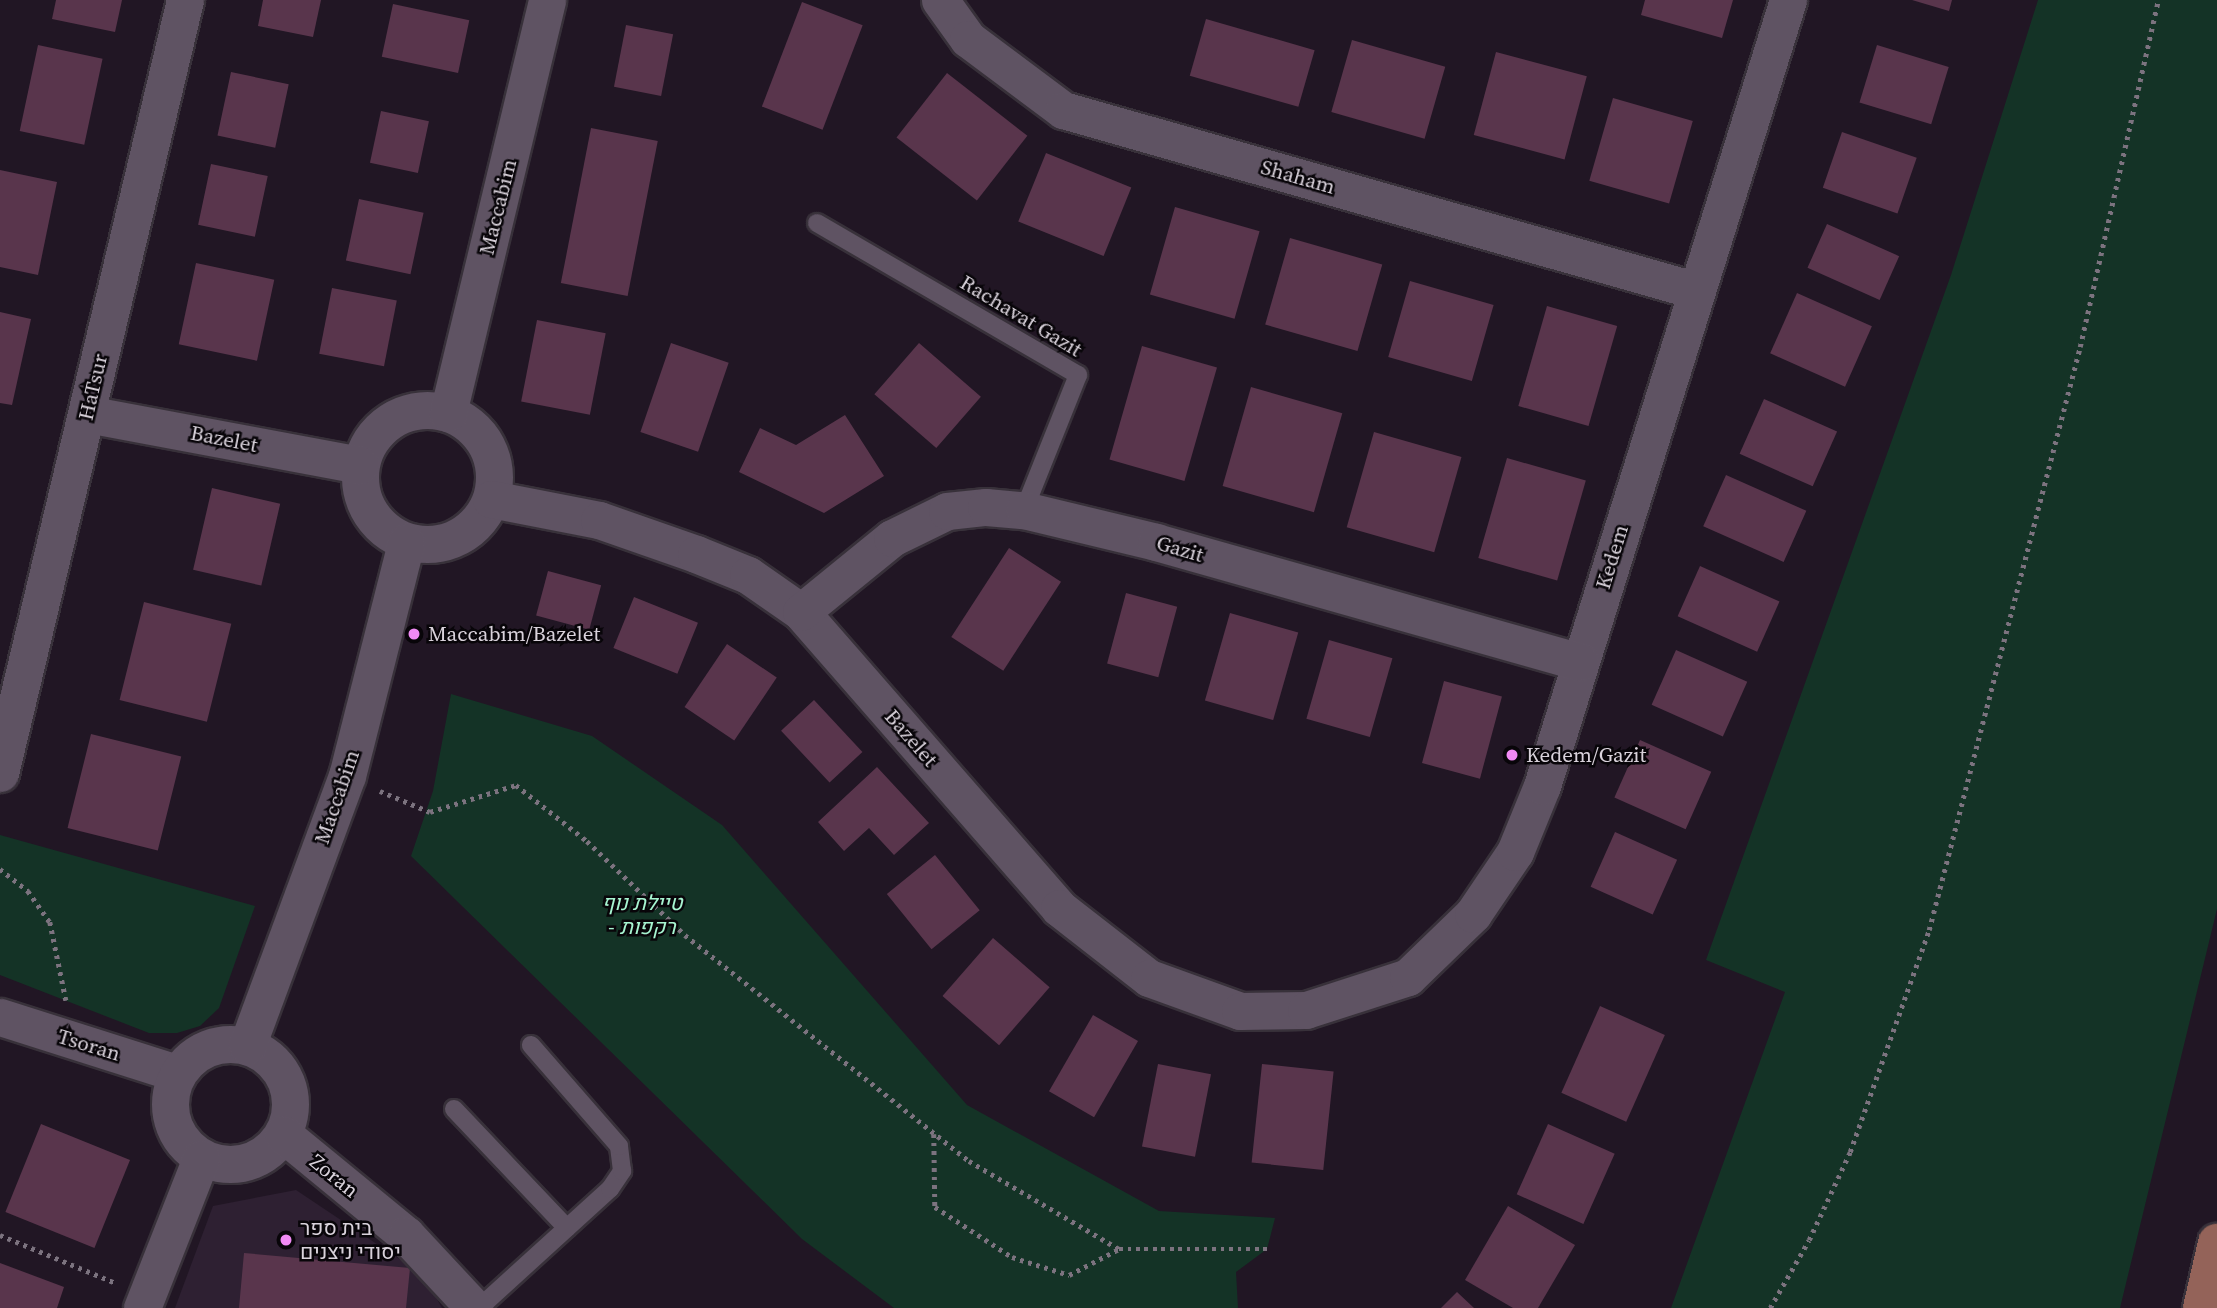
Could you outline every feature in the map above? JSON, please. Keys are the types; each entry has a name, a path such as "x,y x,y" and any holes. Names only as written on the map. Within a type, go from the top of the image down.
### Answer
{"main road":[{"path":"2202,1308 2217,1243"}],"street":[{"name":"HaTsur","path":"0,773 185,0"},
{"name":"Maccabim","path":"448,413 547,0"},
{"name":"Shaham","path":"940,0 968,39 1063,110 1694,290"},
{"name":"Kedem","path":"1306,1010 1408,976 1473,914 1515,852 1542,786 1694,290 1788,0"},
{"path":"425,410 448,413 467,422 482,438 492,457 491,499 478,522 458,538 432,545 406,542 385,530 369,512 360,489 360,465 369,443 383,426 403,415 425,410"},
{"name":"Bazelet","path":"87,414 360,465"},
{"name":"Bazelet","path":"491,499 599,520 748,575 801,612 1059,908 1149,978 1240,1011 1306,1010"},
{"name":"Gazit","path":"801,612 892,538 947,511 1024,510 1156,542 1580,662"},
{"name":"Maccabim","path":"247,1046 347,776 406,542"},
{"name":"Tsoran","path":"0,1017 177,1073"},
{"path":"227,1043 247,1046 268,1057 282,1072 290,1092 290,1114 283,1134 264,1155 244,1164 201,1158 176,1133 170,1113 177,1073 206,1048 227,1043"},
{"name":"Zoran","path":"283,1134 406,1235 476,1308"},
{"path":"144,1302 201,1158"}],"lane":[{"name":"Rachavat Gazit","path":"817,223 1078,375 1024,510"},
{"path":"476,1308 610,1189 622,1171 619,1146 531,1045"},
{"path":"454,1109 566,1228"}],"path":[{"path":"1770,1308 1809,1240 1850,1152 1929,930 2080,347 2158,0"},
{"path":"347,776 429,812 516,785 587,841 685,936 970,1161 1119,1250"},
{"path":"0,869 28,891 50,922 61,958 69,1039"},
{"path":"934,1133 935,1207 1012,1257 1069,1275 1119,1250 1267,1249"},
{"path":"0,1235 144,1302"}],"shaded area":[{"name":"בית ספר יסודי ניצנים","path":"296,1190 423,1275 442,1308 175,1308 213,1206"}],"green space":[{"path":"2038,0 2217,0 2217,909 2120,1308 1671,1308 1785,992 1706,960 1951,275"},
{"name":"טיילת נוף - רקפות","path":"451,694 592,736 722,825 967,1105 1159,1211 1275,1218 1267,1249 1236,1272 1238,1308 894,1308 802,1239 411,856 433,791"},
{"path":"0,835 255,906 219,1008 200,1026 177,1033 149,1033 0,975"}],"building":[{"path":"56,0 122,0 115,32 52,19"},
{"path":"263,0 321,0 313,37 258,26"},
{"path":"1645,0 1733,0 1722,38 1641,15"},
{"path":"1912,0 1952,0 1949,11"},
{"path":"802,2 863,25 823,130 762,107"},
{"path":"393,4 469,20 458,73 382,57"},
{"path":"1206,19 1315,50 1298,107 1190,76"},
{"path":"626,25 673,34 661,96 614,87"},
{"path":"1352,40 1445,67 1425,139 1331,112"},
{"path":"38,45 103,59 84,145 20,131"},
{"path":"1877,45 1949,67 1931,124 1859,102"},
{"path":"1496,52 1587,76 1565,159 1474,135"},
{"path":"231,72 289,84 275,148 217,136"},
{"path":"947,73 1027,136 977,200 897,138"},
{"path":"1613,98 1693,121 1669,204 1589,181"},
{"path":"381,111 429,121 418,173 370,163"},
{"path":"591,128 658,141 628,296 561,283"},
{"path":"1842,132 1917,158 1897,214 1823,188"},
{"path":"1046,153 1131,187 1104,256 1018,222"},
{"path":"211,164 268,176 255,237 198,225"},
{"path":"0,170 57,182 38,275 0,267"},
{"path":"359,199 424,213 410,274 346,261"},
{"path":"1175,207 1260,231 1235,319 1150,294"},
{"path":"1827,224 1899,256 1880,300 1807,268"},
{"path":"1290,238 1382,264 1357,351 1265,325"},
{"path":"196,263 274,280 257,361 179,344"},
{"path":"1410,281 1494,305 1472,381 1388,357"},
{"path":"332,288 397,301 384,366 319,354"},
{"path":"1797,293 1872,326 1845,387 1770,353"},
{"path":"1547,306 1617,326 1589,426 1518,406"},
{"path":"0,312 31,319 12,405 0,403"},
{"path":"537,320 606,333 590,415 521,401"},
{"path":"671,343 729,363 698,452 640,432"},
{"path":"919,343 981,397 936,448 874,394"},
{"path":"1142,346 1217,367 1184,481 1109,459"},
{"path":"1251,387 1342,413 1314,512 1223,486"},
{"path":"1764,399 1837,432 1813,486 1740,454"},
{"path":"845,415 884,476 824,513 739,472 760,428 796,445"},
{"path":"1374,432 1461,457 1434,552 1347,527"},
{"path":"1507,458 1586,481 1557,581 1478,558"},
{"path":"1726,475 1806,511 1784,562 1703,526"},
{"path":"212,488 280,504 261,586 193,570"},
{"path":"1009,548 1061,582 1003,671 951,637"},
{"path":"1700,566 1779,601 1757,652 1678,616"},
{"path":"548,571 601,585 589,630 536,615"},
{"path":"1126,593 1177,607 1158,677 1107,664"},
{"path":"634,597 698,623 677,674 613,648"},
{"path":"144,602 231,624 207,722 120,700"},
{"path":"1230,613 1298,633 1273,720 1205,700"},
{"path":"1329,640 1392,658 1370,737 1306,719"},
{"path":"727,644 777,678 734,741 685,707"},
{"path":"1676,650 1747,682 1723,737 1652,705"},
{"path":"1444,681 1502,697 1480,779 1422,763"},
{"path":"814,700 862,752 830,783 781,731"},
{"path":"91,734 181,756 158,851 68,828"},
{"path":"1640,740 1711,772 1686,829 1614,798"},
{"path":"877,767 929,823 894,855 869,828 844,851 818,822"},
{"path":"1615,832 1677,860 1653,914 1591,887"},
{"path":"935,855 980,910 931,949 887,894"},
{"path":"993,938 1050,987 999,1045 942,996"},
{"path":"1600,1006 1665,1035 1626,1122 1561,1093"},
{"path":"1093,1015 1138,1041 1094,1117 1049,1091"},
{"path":"1158,1064 1211,1074 1195,1157 1142,1146"},
{"path":"1262,1064 1334,1072 1323,1170 1252,1162"},
{"path":"41,1124 130,1160 94,1248 5,1212"},
{"path":"1548,1124 1615,1154 1583,1224 1517,1194"},
{"path":"1508,1206 1575,1245 1538,1308 1513,1308 1465,1280"},
{"path":"244,1253 410,1268 406,1308 239,1308"},
{"path":"0,1263 64,1287 57,1308 0,1308"},
{"path":"1457,1292 1474,1308 1441,1308"}],"place":[{"name":"Maccabim/Bazelet","path":"414,634"},
{"name":"Kedem/Gazit","path":"1512,755"},
{"name":"בית ספר יסודי ניצנים","path":"286,1240"}]}
